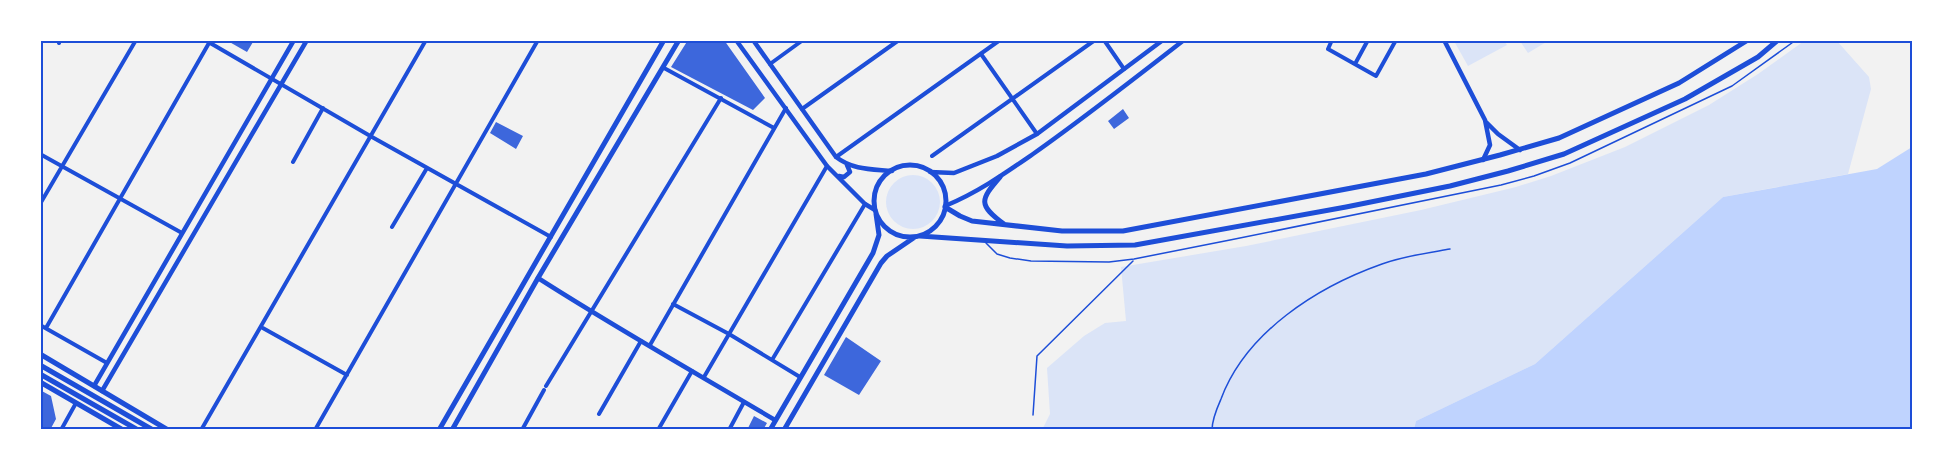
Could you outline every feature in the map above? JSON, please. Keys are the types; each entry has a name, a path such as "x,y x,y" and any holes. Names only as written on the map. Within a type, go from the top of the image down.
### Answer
{"main road":[{"path":"439,429 664,40"},
{"path":"452,429 679,40"},
{"path":"945,207 972,221 1062,231 1124,231 1382,182 1483,160 1559,138 1679,83 1748,40"},
{"path":"876,212 883,225 903,237 918,236 1067,246 1135,245 1346,207 1469,181 1564,154 1685,99 1758,57 1778,40"},
{"path":"770,429 873,253 879,235 874,201 879,183 892,171 908,165 923,168 940,182 943,189 945,207 936,225 901,246 881,263 784,429"},
{"path":"1000,177 986,196 985,206 1005,225"},
{"path":"40,354 168,429"},
{"path":"40,365 153,429"},
{"path":"40,374 138,429"},
{"path":"40,382 123,429"}],"street":[{"path":"40,204 136,40"},
{"path":"94,386 294,40"},
{"path":"102,391 307,40"},
{"path":"201,429 372,137 426,40"},
{"path":"315,429 538,40"},
{"path":"736,40 827,166 876,212"},
{"path":"753,40 836,157 845,164 850,172 844,177 834,173"},
{"path":"770,64 803,40"},
{"path":"802,109 899,40"},
{"path":"836,157 1000,40"},
{"path":"932,156 1095,40"},
{"path":"1104,40 1124,69"},
{"path":"930,172 954,173 997,156 1037,134 1162,40"},
{"path":"945,207 1000,177 1053,140 1184,40"},
{"path":"1332,40 1328,49 1376,76 1396,40"},
{"path":"1355,64 1368,40"},
{"path":"1444,40 1485,120 1498,134 1520,150"},
{"path":"46,328 207,42 551,237"},
{"path":"981,54 1037,134"},
{"path":"664,68 774,128"},
{"path":"522,429 721,98"},
{"path":"293,162 323,108"},
{"path":"650,345 786,108"},
{"path":"1483,160 1490,145 1485,120"},
{"path":"40,154 182,233"},
{"path":"845,164 858,168 892,171"},
{"path":"704,377 827,166"},
{"path":"392,227 427,168"},
{"path":"772,360 865,204"},
{"path":"538,279 775,420"},
{"path":"673,304 729,334 800,377"},
{"path":"40,325 107,363"},
{"path":"261,327 347,375"},
{"path":"599,414 641,340"},
{"path":"658,429 692,371"},
{"path":"61,429 76,402"},
{"path":"729,429 744,402"}],"lane":[{"path":"983,240 997,254 1030,261 1091,263 1134,260 1473,191 1534,176 1611,145 1732,86 1796,40"},
{"path":"1033,415 1037,356 1134,260"}],"path":[{"path":"1212,429 1229,379 1242,360 1263,336 1310,297 1382,264 1403,257 1450,249"}],"shaded area":[{"path":"1454,41 1504,41 1507,45 1468,66"},
{"path":"1520,41 1548,41 1528,53"},
{"path":"1804,41 1837,41 1869,77 1871,89 1848,174 1723,197 1535,364 1416,421 1414,429 1042,430 1050,414 1047,368 1084,336 1105,323 1126,321 1121,267 1246,246 1421,210 1551,176 1625,147 1709,105"},
{"path":"908,175 918,175 928,179 936,187 940,202 936,217 928,225 918,229 908,229 898,225 890,217 886,207 886,197 890,187 898,179"}],"water":[{"path":"1912,147 1912,429 1414,429 1416,421 1535,364 1723,197 1877,169"}],"building":[{"path":"226,40 251,40 253,42 247,52"},
{"path":"688,40 724,40 765,98 753,110 671,67"},
{"path":"1123,109 1129,118 1114,129 1108,121"},
{"path":"496,122 523,136 516,149 490,133"},
{"path":"846,337 881,361 859,395 824,375"},
{"path":"40,390 51,396 56,419 50,430 40,430"},
{"path":"754,416 767,423 763,430 747,430"}]}
